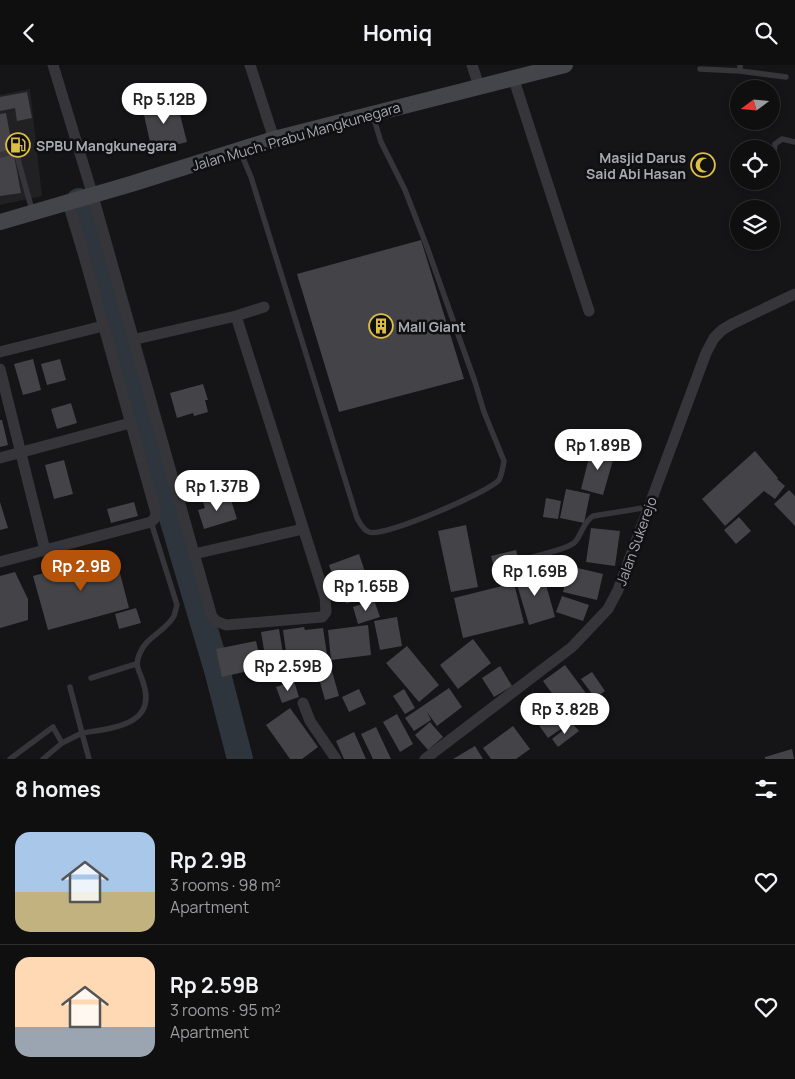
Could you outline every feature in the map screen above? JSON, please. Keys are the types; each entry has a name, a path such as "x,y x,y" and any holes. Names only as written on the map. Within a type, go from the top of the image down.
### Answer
{"main road":[{"name":"Jalan Much. Prabu Mangkunegara","path":"0,222 93,196 274,139 565,65"}],"street":[{"path":"53,65 93,196 132,340 212,617 226,625 322,617 326,612 325,597 236,316"},
{"path":"250,65 274,139"},
{"path":"472,65 479,86"},
{"path":"513,77 589,311"},
{"path":"0,562 151,522 156,518 68,203"},
{"name":"Jalan Sukerejo","path":"431,757 572,647 608,609 618,591 706,353 714,338 732,324 795,294"},
{"path":"132,340 236,316 264,307"},
{"path":"0,352 103,326"},
{"path":"0,369 45,550"},
{"path":"0,458 130,423"},
{"path":"194,554 303,529"},
{"path":"303,703 310,721 336,759"}],"lane":[{"path":"700,69 740,68 786,77"},
{"path":"239,149 250,177 357,518 362,527 368,532 380,533 411,523 455,504 498,481 503,470 504,461 484,412 475,382 405,190 381,142 372,113"},
{"path":"780,140 782,139 795,142"},
{"path":"0,155 13,152 17,156 33,212"},
{"path":"533,557 571,545 576,541 587,519 593,516 649,507"},
{"path":"43,759 62,743 82,733 97,732 136,720 145,709 147,694 136,664 141,651 174,616 177,605 151,522"},
{"path":"91,678 136,664"},
{"path":"70,687 89,759"},
{"path":"10,759 53,727 62,743"}],"shaded area":[{"name":"SPBU Mangkunegara","path":"30,89 42,196 0,205 0,95"}],"building":[{"path":"27,92 32,118 17,121 15,108 0,111 0,97"},
{"path":"176,99 187,142 152,151 142,106"},
{"path":"6,113 21,193 0,196 0,114"},
{"name":"Mall Giant","path":"421,240 464,379 339,412 297,274"},
{"path":"33,359 41,390 23,395 14,364"},
{"path":"60,359 66,380 47,385 41,364"},
{"path":"203,384 208,400 205,400 208,412 194,416 193,413 177,418 170,393"},
{"path":"71,403 77,423 57,429 51,409"},
{"path":"0,420 2,420 8,445 0,447"},
{"path":"592,446 615,453 603,495 581,489"},
{"path":"755,451 777,479 785,486 775,499 764,491 725,526 702,499"},
{"path":"64,460 73,494 54,499 45,465"},
{"path":"566,489 590,494 584,523 560,518"},
{"path":"789,490 795,496 795,526 774,504"},
{"path":"220,494 223,502 231,500 237,519 204,529 198,510 205,508 202,499"},
{"path":"546,498 561,501 558,519 543,517"},
{"path":"0,502 8,528 0,530"},
{"path":"134,502 138,516 111,523 107,509"},
{"path":"739,517 751,531 736,544 724,530"},
{"path":"466,525 478,587 451,592 438,531"},
{"path":"591,528 620,531 615,566 586,562"},
{"path":"516,550 522,573 497,579 491,556"},
{"path":"115,554 129,608 48,630 33,576"},
{"path":"359,554 365,572 335,582 329,565"},
{"path":"569,566 603,574 597,600 563,592"},
{"path":"542,570 555,617 529,625 515,578"},
{"path":"15,572 28,599 28,620 0,628 0,576"},
{"path":"366,576 373,594 346,604 340,585"},
{"path":"514,583 524,623 463,638 454,598"},
{"path":"562,596 589,605 583,621 556,612"},
{"path":"374,600 380,617 358,624 353,607"},
{"path":"136,608 141,623 119,629 115,614"},
{"path":"397,617 402,646 380,650 374,621"},
{"path":"368,625 371,655 331,660 328,630"},
{"path":"304,627 305,630 323,628 328,661 288,667 283,630"},
{"path":"279,629 285,666 267,668 261,632"},
{"path":"473,639 491,663 458,689 440,665"},
{"path":"256,641 262,668 222,677 216,649"},
{"path":"407,646 439,685 419,702 386,663"},
{"path":"565,665 588,696 566,713 543,681"},
{"path":"500,666 512,686 494,697 482,678"},
{"path":"332,671 339,696 325,700 318,675"},
{"path":"592,672 605,691 595,698 581,679"},
{"path":"294,681 299,697 282,703 276,687"},
{"path":"449,688 462,707 437,726 427,712 431,720 414,731 405,718"},
{"path":"359,689 366,704 349,712 342,697"},
{"path":"404,689 415,708 405,714 393,696"},
{"path":"551,700 568,724 548,738 531,714"},
{"path":"290,708 318,747 302,759 290,759 266,725"},
{"path":"397,714 413,744 400,752 383,722"},
{"path":"430,722 443,737 428,750 415,735"},
{"path":"572,723 579,731 558,747 552,739"},
{"path":"513,726 530,749 516,759 491,759 483,748"},
{"path":"376,727 391,759 373,759 361,734"},
{"path":"354,732 366,759 344,759 336,741"},
{"path":"475,746 483,759 453,759"},
{"path":"792,749 794,759 765,759 765,757"}],"waterway":[{"path":"79,201 217,670 240,759"}],"place":[{"name":"SPBU Mangkunegara","path":"18,145"},
{"name":"Masjid Darus Said Abi Hasan","path":"703,165"},
{"name":"Mall Giant","path":"381,326"}]}
